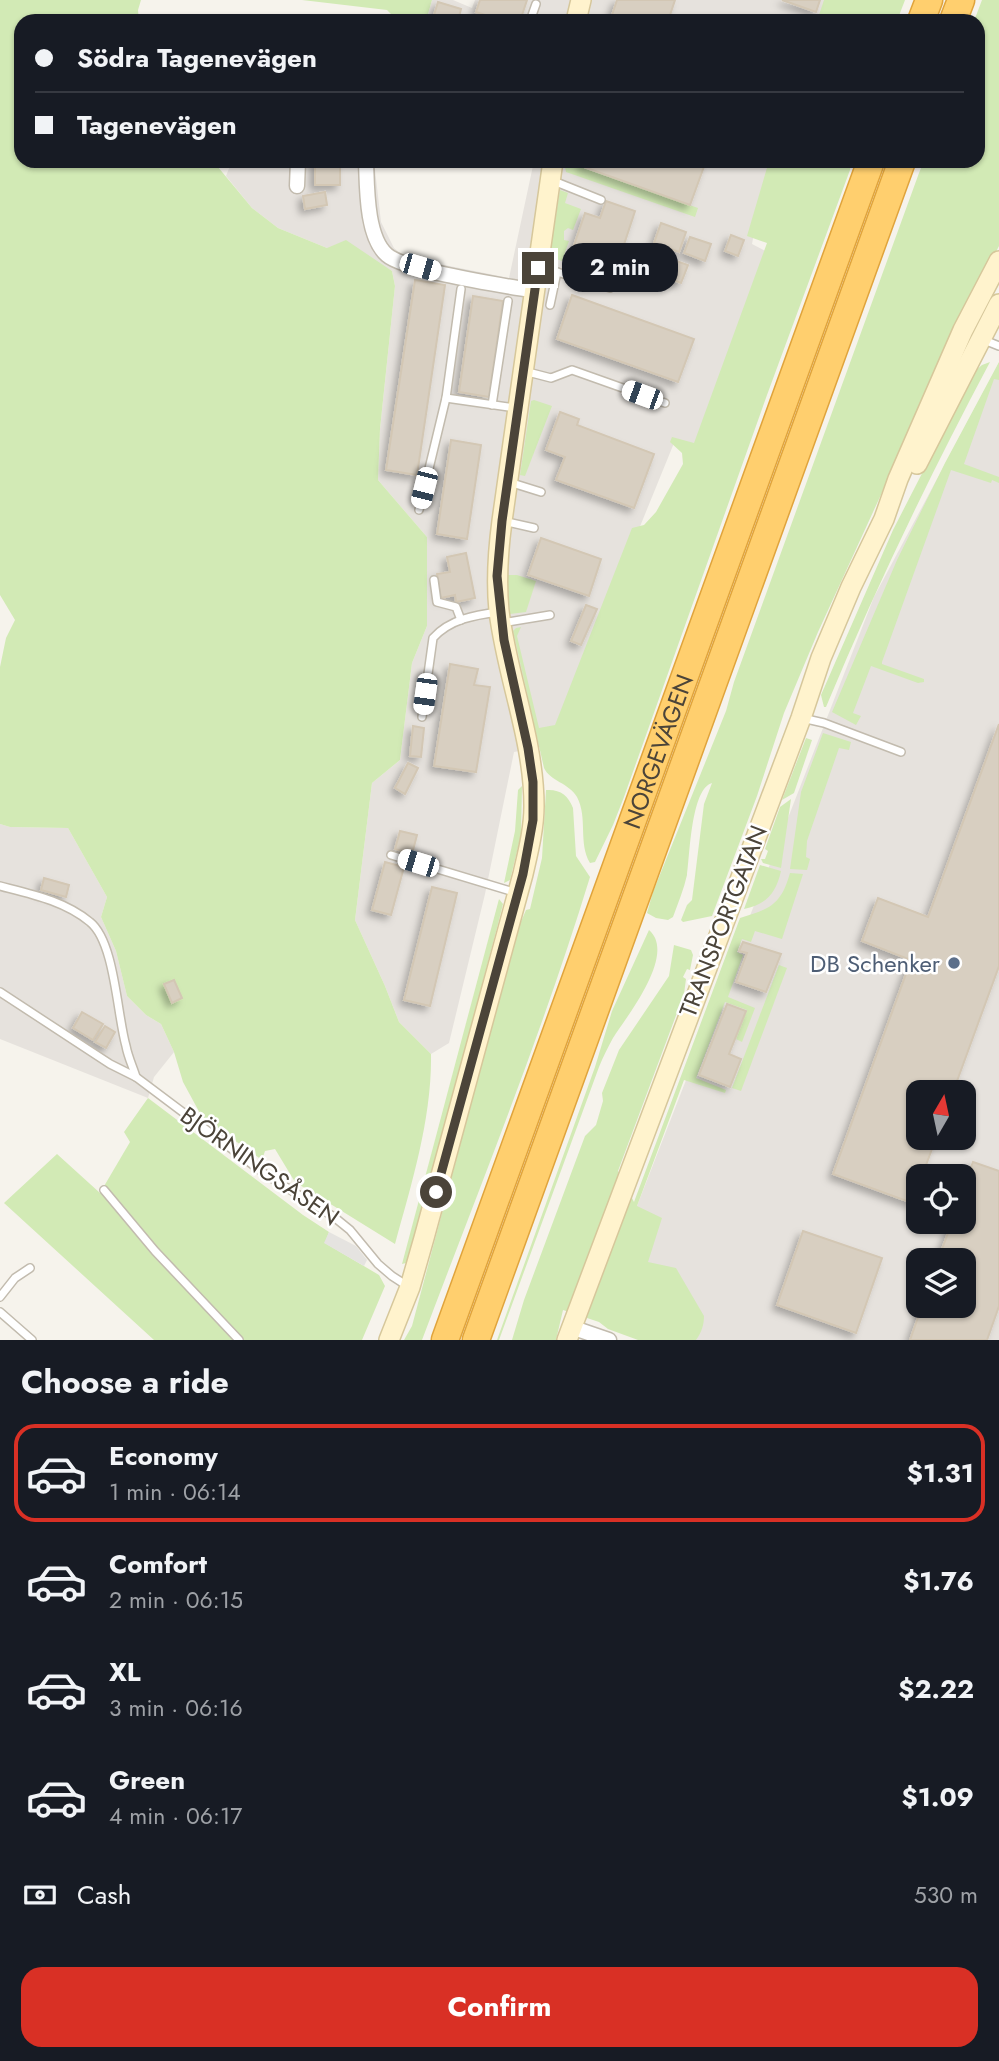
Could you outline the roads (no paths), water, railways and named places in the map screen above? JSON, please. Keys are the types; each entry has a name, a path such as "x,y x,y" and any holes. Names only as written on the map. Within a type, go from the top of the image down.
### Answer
{"highway":[{"name":"NORGEVÄGEN","path":"445,1340 868,168"},
{"name":"NORGEVÄGEN","path":"477,1338 899,168"}],"street":[{"path":"297,186 298,168"},
{"path":"366,168 367,197 374,233 387,256 443,274 535,291"},
{"path":"389,1340 410,1287 526,862 533,820 533,782 525,730 500,617 497,576 502,521 552,170"},
{"name":"TRANSPORTGATAN","path":"609,1340 569,1333 801,718 821,658 884,519 898,479 972,334 999,261"},
{"name":"TRANSPORTGATAN","path":"972,334 999,304"}],"lane":[{"path":"532,14 536,4"},
{"path":"552,170 601,200"},
{"path":"538,268 610,288"},
{"path":"550,304 557,272"},
{"path":"419,510 446,398 461,289"},
{"path":"492,405 508,301"},
{"path":"972,334 999,346"},
{"path":"523,370 551,378 572,370 665,403"},
{"path":"446,398 518,409"},
{"path":"508,481 541,492"},
{"path":"502,521 534,527"},
{"path":"433,580 437,602 456,607 461,620"},
{"path":"422,717 433,638 439,631 461,620 550,615"},
{"path":"801,718 824,723 901,752"},
{"path":"391,855 517,893"},
{"path":"0,886 60,903 92,923 109,958 126,1047 136,1077"},
{"name":"BJÖRNINGSÅSEN","path":"0,992 136,1077 265,1174 334,1217 350,1230 378,1264 410,1287"},
{"path":"104,1190 155,1251 239,1340"},
{"path":"0,1297 15,1278 30,1268"},
{"path":"0,1312 32,1340"}],"place":[{"name":"DB Schenker","path":"954,963"}]}
